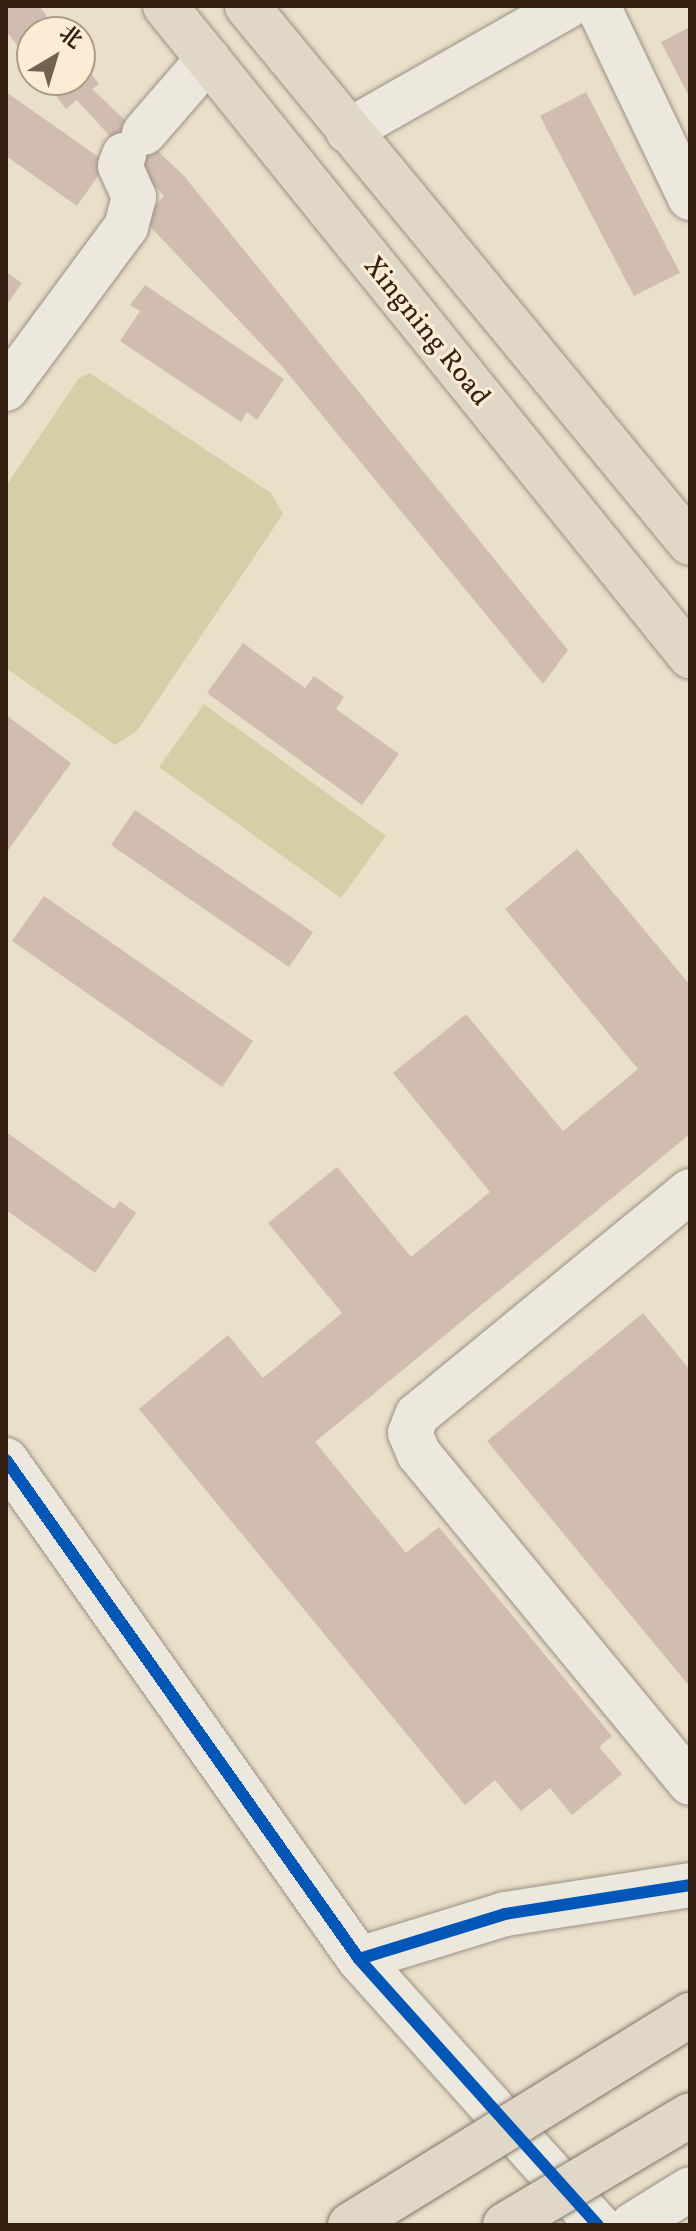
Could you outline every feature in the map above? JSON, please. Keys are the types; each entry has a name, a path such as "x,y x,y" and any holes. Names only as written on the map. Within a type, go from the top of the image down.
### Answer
{"main road":[{"name":"Xingning Road","path":"165,6 690,656"},
{"path":"247,6 690,543"},
{"path":"350,2225 690,2015"},
{"path":"505,2225 690,2115"}],"street":[{"path":"348,131 568,6"},
{"path":"598,6 690,198"},
{"path":"6,389 126,227 134,197 120,166 134,144 208,59"},
{"path":"690,1191 417,1415 410,1433 419,1454 690,1783"},
{"path":"6,1460 359,1959 598,2225"},
{"path":"359,1959 505,1914 690,1885"},
{"path":"632,2225 690,2189"}],"shaded area":[{"path":"90,373 271,493 283,514 137,731 115,745 6,668 6,486 79,378"},
{"path":"204,704 386,836 341,898 159,767"}],"building":[{"path":"6,6 39,6 47,16 16,16 16,44 6,31"},
{"path":"690,27 690,98 661,42"},
{"path":"6,92 107,163 77,206 6,156"},
{"path":"586,92 680,273 634,296 540,116"},
{"path":"96,93 184,176 568,650 543,684 280,364 144,220 164,196 77,100 66,109 56,96 96,96"},
{"path":"6,272 22,283 6,306"},
{"path":"145,285 284,379 257,420 247,412 241,422 120,341 140,311 130,305"},
{"path":"243,643 305,688 314,676 344,697 336,709 399,754 362,805 207,693"},
{"path":"6,715 71,763 6,853"},
{"path":"135,810 313,932 289,967 111,845"},
{"path":"577,849 690,985 690,1134 315,1442 406,1553 439,1527 612,1736 599,1747 622,1774 572,1815 550,1788 521,1811 495,1780 465,1805 139,1409 228,1335 263,1378 342,1313 268,1223 337,1167 411,1257 490,1192 393,1073 466,1014 563,1131 638,1069 505,909"},
{"path":"44,896 253,1041 222,1087 12,941"},
{"path":"6,1132 114,1209 120,1201 136,1213 95,1273 6,1210"},
{"path":"643,1313 690,1370 690,1687 487,1441"}],"cycle path":[{"path":"6,1460 359,1959 598,2225"},
{"path":"359,1959 505,1914 690,1885"}]}
